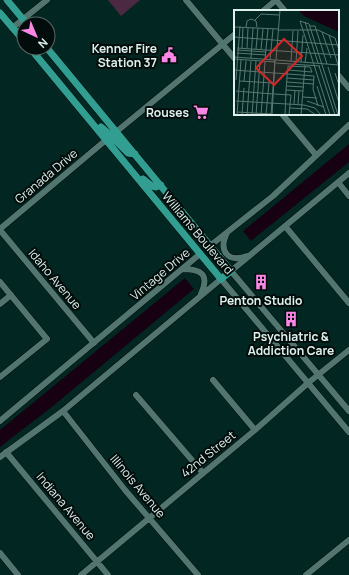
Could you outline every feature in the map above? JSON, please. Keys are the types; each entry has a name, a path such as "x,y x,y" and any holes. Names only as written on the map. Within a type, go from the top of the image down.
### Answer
{"main road":[{"path":"7,0 20,16"},
{"path":"0,13 16,32"},
{"name":"Williams Boulevard","path":"37,56 221,279"},
{"name":"Williams Boulevard","path":"54,56 231,271"},
{"path":"87,117 94,119 107,134 116,132"},
{"path":"106,140 114,139 128,154 135,154"},
{"path":"126,164 152,186 156,187 161,185"},
{"name":"Vintage Drive","path":"200,254 211,245"},
{"path":"221,279 231,271"}],"street":[{"path":"31,16 47,0"},
{"path":"186,0 234,57"},
{"path":"264,10 276,0 284,10"},
{"path":"12,28 16,26"},
{"path":"116,132 234,35"},
{"path":"339,76 349,88"},
{"path":"283,115 316,155"},
{"name":"Vintage Drive","path":"211,245 273,196 349,125"},
{"name":"Granada Drive","path":"0,229 106,140"},
{"path":"231,271 349,173"},
{"path":"338,182 349,196"},
{"path":"285,226 349,303"},
{"name":"Idaho Avenue","path":"0,229 94,344"},
{"path":"228,232 223,244 223,248 227,255 241,258 252,254"},
{"name":"Vintage Drive","path":"0,421 200,254"},
{"path":"182,270 194,269 198,270 202,274 205,282 201,296"},
{"name":"Williams Boulevard","path":"231,271 349,411"},
{"path":"0,457 63,411 221,279"},
{"name":"Williams Boulevard","path":"221,279 349,432"},
{"path":"0,282 47,339 0,377"},
{"path":"0,304 11,295"},
{"name":"42nd Street","path":"81,575 349,350"},
{"path":"213,380 255,430"},
{"path":"136,396 203,473"},
{"name":"Illinois Avenue","path":"63,411 125,490 198,575"},
{"name":"Indiana Avenue","path":"6,452 108,575"},
{"path":"306,575 348,543"},
{"path":"0,553 18,575"}],"shaded area":[{"path":"108,0 140,0 121,16"},
{"path":"349,144 349,162 251,241 243,231"},
{"path":"185,278 194,289 53,406 0,447 0,430"}],"place":[{"name":"Kenner Fire Station 37","path":"169,55"},
{"name":"Rouses","path":"201,112"},
{"name":"Penton Studio","path":"261,282"},
{"name":"Psychiatric & Addiction Care","path":"291,319"}]}
